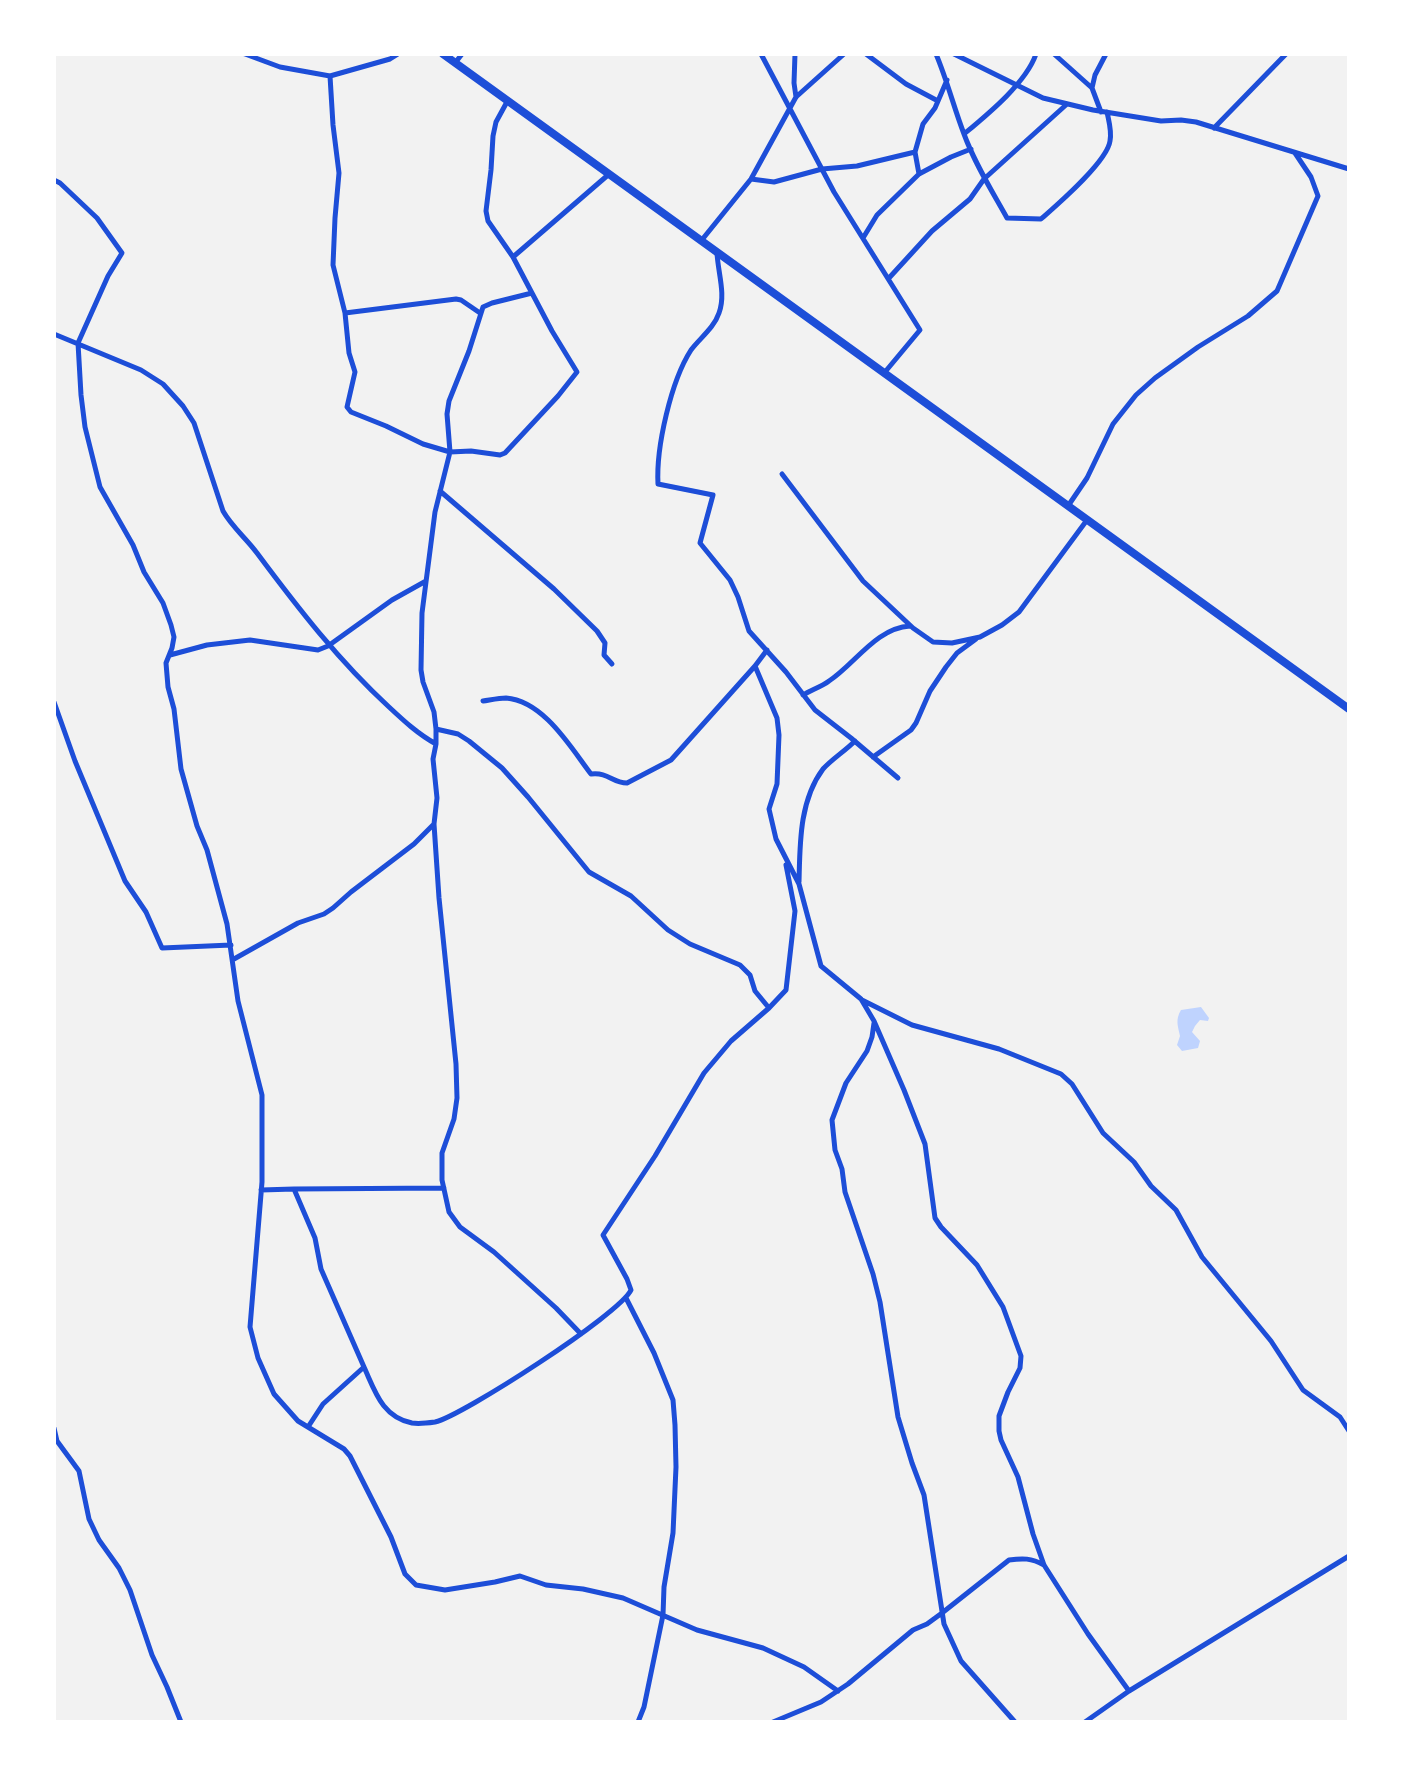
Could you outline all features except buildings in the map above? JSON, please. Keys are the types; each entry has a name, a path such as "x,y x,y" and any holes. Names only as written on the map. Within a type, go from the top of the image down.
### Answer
{"main road":[{"path":"443,54 1349,709"}],"street":[{"path":"245,54 280,67 330,76 390,59 398,54"},
{"path":"455,63 462,54"},
{"path":"761,54 822,169 920,330 885,372"},
{"path":"795,54 796,97"},
{"path":"701,241 751,179 796,97 844,54"},
{"path":"866,54 906,84 939,101"},
{"path":"936,54 964,134 984,179 1007,218 1041,219 1074,190 1106,151 1110,142 1110,130 1092,88 1054,54"},
{"path":"954,54 1043,98 1104,112 1161,121 1181,120 1349,169"},
{"path":"964,134 1000,102 1027,72 1036,54"},
{"path":"1092,88 1095,75 1106,54"},
{"path":"1214,128 1286,54"},
{"path":"330,76 339,173 333,265 345,313 346,340 355,372 347,407 351,412 423,444 450,452 471,451 500,455 505,453 578,372 552,331 513,257 488,221 486,211 493,136 496,122 508,100"},
{"path":"919,174 915,152 923,124 939,101 947,80"},
{"path":"889,278 932,231 970,199 984,179 1067,104"},
{"path":"863,238 877,215 919,174 951,156 971,149"},
{"path":"751,179 774,182 822,169 857,166 915,152"},
{"path":"1068,506 1087,478 1113,424 1136,395 1155,378 1198,347 1248,316 1281,286 1318,196 1306,167 1295,153"},
{"path":"513,257 608,175"},
{"path":"54,180 97,218 122,253 108,276 78,343 85,427 100,487 133,545 144,572 163,603 174,637 166,663 168,687 174,709 180,769 197,826 210,859 234,959 238,1001 262,1095 261,1190 250,1327 258,1359 274,1394 298,1421 344,1449 350,1456 391,1537 405,1574 416,1585 445,1590 495,1582 520,1575 546,1585 583,1589 623,1598 697,1630 763,1648 804,1667 838,1691"},
{"path":"717,253 718,273 722,287 719,313 681,368 673,390 657,466 658,484 713,495 700,543 730,580 749,631 815,710 898,778"},
{"path":"532,292 483,307 469,351 449,401 447,414 450,452 435,512 422,613 421,670 434,712 436,729 433,759 437,798 435,824 439,898 456,1064 455,1108 442,1153 444,1188 449,1212 460,1227 494,1252 581,1334"},
{"path":"345,313 456,299 480,313"},
{"path":"54,334 141,370 163,384 183,406 194,423 222,511 228,521 256,551 328,646 402,720 436,744"},
{"path":"782,474 863,581 910,626 933,642 952,643 980,637"},
{"path":"440,491 554,589 597,631 605,643 604,655 612,664"},
{"path":"873,757 911,730 930,691 957,652 1019,612 1087,520"},
{"path":"170,655 207,645 250,640 318,650 328,646 392,600 426,581"},
{"path":"803,695 829,681 894,628 910,626"},
{"path":"483,701 507,698 533,709 552,721 591,774 601,773 623,784 671,760 767,650"},
{"path":"755,666 777,718 779,735 777,784 769,809 776,839 799,884 821,966 861,999 912,1025 999,1049 1061,1074 1072,1084 1103,1133 1134,1162 1151,1186 1176,1210 1202,1257 1271,1341 1304,1390 1340,1417 1349,1431"},
{"path":"54,702 75,761 125,881 146,912 162,948 231,945"},
{"path":"436,729 464,737 502,768 589,872 631,896 668,930 699,948 740,965 750,975 754,991 769,1008"},
{"path":"799,884 801,829 811,791 824,768 855,741"},
{"path":"234,959 298,923 333,908 414,844 435,824"},
{"path":"294,1189 315,1238 321,1269 378,1399 392,1416 413,1423 436,1422 545,1360 626,1298 632,1290 603,1235 655,1156 704,1072 731,1041 786,990 795,911 784,858"},
{"path":"861,999 874,1021 925,1144 935,1218 982,1273 1004,1307 1021,1356 1020,1368 999,1416 999,1431 1018,1478 1044,1565 1088,1634 1129,1690"},
{"path":"874,1021 867,1051 846,1083 838,1102 832,1120 832,1136 842,1169 845,1192 873,1274 880,1302 898,1417 924,1495 942,1613 961,1661 1015,1722"},
{"path":"261,1190 444,1188"},
{"path":"626,1298 654,1353 673,1400 676,1467 673,1533 664,1587 663,1615 644,1707 638,1722"},
{"path":"308,1427 323,1404 364,1367"},
{"path":"54,1428 57,1441 79,1471 89,1519 99,1540 119,1568 130,1590 152,1655 181,1722"},
{"path":"1085,1722 1129,1690 1349,1556"},
{"path":"773,1722 821,1702 838,1691 913,1630 927,1624 1009,1560 1023,1558 1044,1565"}],"water":[{"path":"1201,1007 1209,1018 1208,1021 1200,1020 1192,1032 1200,1041 1198,1048 1182,1051 1177,1045 1180,1036 1177,1023 1179,1014 1181,1010"}]}
